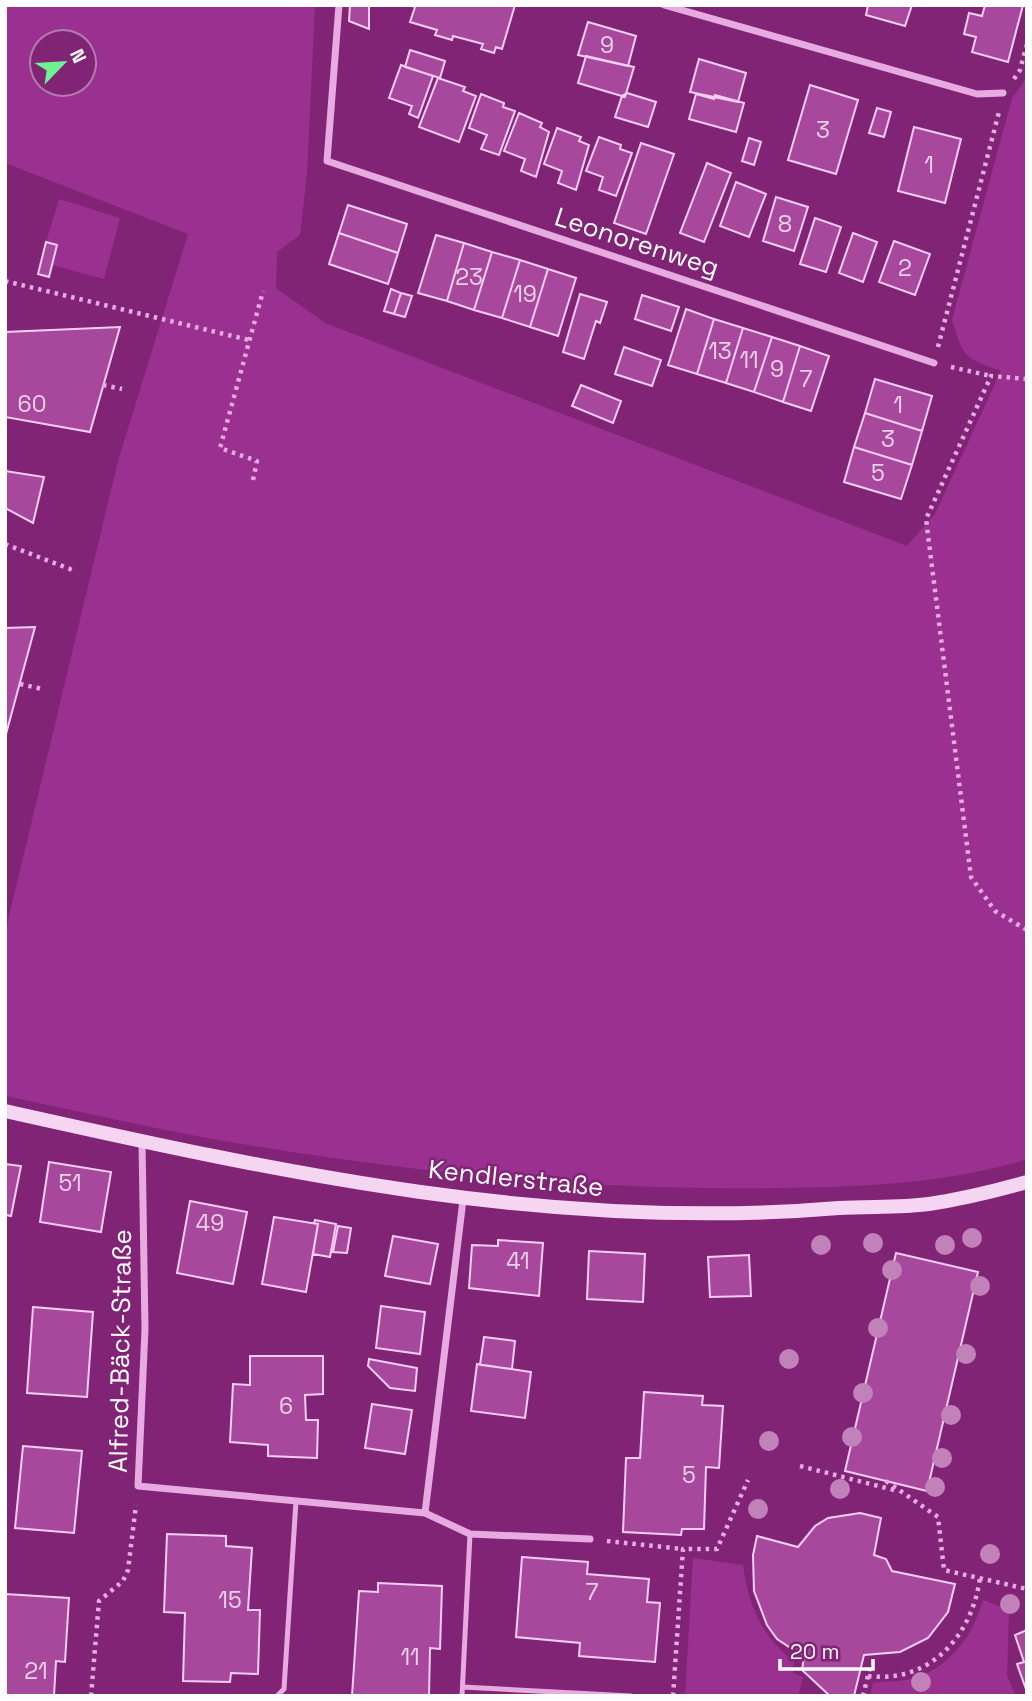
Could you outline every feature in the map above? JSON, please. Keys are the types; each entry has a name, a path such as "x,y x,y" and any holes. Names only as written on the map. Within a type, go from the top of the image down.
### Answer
{"street":[{"name":"Leonorenweg","path":"339,5 327,161 934,363"},
{"path":"664,5 977,94 1003,93"},
{"name":"Kendlerstraße","path":"5,1111 306,1176 463,1200 580,1210 693,1215 767,1214 927,1204 1027,1182"},
{"name":"Alfred-Bäck-Straße","path":"142,1142 145,1329 138,1486 425,1513 470,1534 590,1539"},
{"path":"425,1513 463,1200"}],"lane":[{"path":"277,1696 284,1689 296,1501"},
{"path":"462,1696 470,1534"},
{"path":"463,1687 631,1696"}],"path":[{"path":"1027,44 1020,70 1003,93 934,363 991,376 1027,379"},
{"path":"5,281 249,340"},
{"path":"253,480 257,461 220,448 263,292"},
{"path":"991,376 926,519 971,877 995,911 1027,930"},
{"path":"103,385 122,389"},
{"path":"5,544 75,571"},
{"path":"20,684 42,689"},
{"path":"800,1466 902,1492"},
{"path":"590,1539 683,1549 717,1549 748,1480"},
{"path":"886,1481 938,1517 944,1570 1027,1589"},
{"path":"91,1696 97,1608 99,1601 123,1581 128,1570 138,1486"},
{"path":"673,1696 683,1549"},
{"path":"868,1676 898,1676 917,1670 947,1651 969,1622 978,1597 980,1577"},
{"path":"863,1696 871,1663"}],"shaded area":[{"path":"5,5 315,5 307,173 300,235 277,252 276,288 325,323 907,546 935,514 1001,371 980,363 963,350 952,320 1012,98 1024,82 1027,72 1027,1159 966,1174 870,1185 645,1187 514,1179 384,1165 254,1146 5,1096 5,933 118,461 188,234 5,163"},
{"path":"59,199 120,218 104,279 52,265 57,245 46,242"},
{"path":"693,1558 743,1565 748,1593 758,1619 773,1641 794,1661 793,1673 803,1677 798,1696 685,1696"},
{"path":"983,1600 1009,1610 1007,1676 1016,1696 870,1696 873,1683 917,1677 941,1665 960,1647 974,1625"}],"building":[{"path":"350,5 369,5 369,29 349,21"},
{"path":"410,5 515,5 502,49 496,47 494,53 481,49 483,44 453,36 452,40 435,35 437,30 410,22 415,7"},
{"path":"868,5 912,5 905,26 866,15"},
{"path":"985,5 1023,5 1008,62 972,52 976,37 964,34 969,13 982,16"},
{"path":"588,22 636,36 628,66 578,55"},
{"path":"410,50 445,61 440,78 405,67"},
{"path":"586,56 634,67 625,97 578,83"},
{"path":"699,59 746,73 738,102 690,92"},
{"path":"401,65 433,76 418,118 409,114 412,106 389,98"},
{"path":"438,78 465,87 463,91 476,96 459,142 419,127"},
{"path":"810,85 858,100 836,174 788,160"},
{"path":"627,93 656,102 648,127 615,117 622,96"},
{"path":"481,94 504,103 503,107 515,111 499,155 481,149 487,135 469,128"},
{"path":"696,94 714,99 715,95 744,103 736,132 689,119"},
{"path":"877,108 891,112 884,137 869,133"},
{"path":"519,113 542,123 540,127 549,132 536,177 521,171 525,159 504,151"},
{"path":"914,127 961,139 945,203 898,191"},
{"path":"557,128 581,137 579,141 589,145 576,190 558,183 562,171 544,164"},
{"path":"599,137 621,145 620,149 632,153 616,196 599,190 603,177 586,171"},
{"path":"749,138 761,142 754,165 742,161"},
{"path":"641,143 674,154 646,234 614,223"},
{"path":"707,163 731,173 704,242 680,233"},
{"path":"736,182 766,194 749,237 720,226"},
{"path":"776,197 808,207 794,251 763,241"},
{"path":"348,205 407,224 398,253 339,233"},
{"path":"815,218 841,227 826,272 800,264"},
{"path":"339,233 398,253 388,284 329,264"},
{"path":"853,233 877,242 863,282 839,273"},
{"path":"436,235 464,243 447,301 418,293"},
{"path":"894,241 930,254 915,295 879,282"},
{"path":"46,242 57,245 49,277 38,274"},
{"path":"464,243 492,252 474,310 447,301"},
{"path":"492,252 520,260 502,318 474,310"},
{"path":"520,260 548,269 530,327 502,318"},
{"path":"548,269 576,278 558,336 530,327"},
{"path":"391,289 401,293 394,314 384,311"},
{"path":"401,293 412,296 405,317 394,314"},
{"path":"580,294 607,302 600,323 596,321 584,359 563,352"},
{"path":"642,295 679,307 671,331 635,319"},
{"path":"686,309 714,319 697,374 668,365"},
{"path":"714,319 743,328 726,383 697,374"},
{"path":"120,327 90,432 5,417 5,332"},
{"path":"743,328 772,337 754,392 726,383"},
{"path":"772,337 800,346 783,402 754,392"},
{"path":"800,346 829,356 811,411 783,402"},
{"path":"624,347 661,360 652,386 615,374"},
{"path":"875,379 932,396 922,431 865,413"},
{"path":"581,385 621,401 613,423 572,406"},
{"path":"865,413 922,431 912,465 854,447"},
{"path":"854,447 912,465 901,499 844,482"},
{"path":"5,471 44,477 33,523 5,508"},
{"path":"35,627 6,734 5,628"},
{"path":"49,1162 111,1172 101,1232 40,1222"},
{"path":"5,1164 21,1166 11,1216 5,1215"},
{"path":"190,1201 247,1212 233,1284 177,1273"},
{"path":"274,1217 318,1224 306,1292 262,1284"},
{"path":"315,1220 336,1224 330,1257 313,1254 318,1224 314,1223"},
{"path":"338,1226 351,1228 347,1253 333,1252"},
{"path":"393,1236 438,1244 430,1284 385,1276"},
{"path":"498,1240 543,1243 539,1296 469,1288 472,1245 498,1246"},
{"path":"589,1251 645,1254 643,1302 587,1299"},
{"path":"896,1253 978,1272 927,1491 845,1471"},
{"path":"749,1255 751,1296 710,1297 708,1257"},
{"path":"381,1306 425,1312 420,1354 376,1348"},
{"path":"33,1307 93,1312 87,1397 27,1393"},
{"path":"484,1337 515,1341 512,1369 480,1365"},
{"path":"250,1356 323,1356 323,1394 305,1395 306,1420 318,1420 317,1458 268,1456 268,1445 230,1442 233,1384 250,1385"},
{"path":"369,1359 417,1368 415,1391 390,1388 368,1366"},
{"path":"477,1364 531,1372 525,1418 471,1411"},
{"path":"644,1392 703,1396 702,1405 723,1406 719,1468 706,1467 704,1529 682,1529 681,1535 623,1532 626,1458 640,1458"},
{"path":"372,1404 412,1410 405,1454 365,1448"},
{"path":"23,1446 82,1451 74,1533 15,1528"},
{"path":"860,1513 881,1518 874,1555 886,1559 892,1571 955,1584 948,1612 928,1638 900,1652 864,1655 854,1696 830,1696 802,1670 804,1657 777,1639 767,1625 754,1591 753,1555 757,1536 798,1547 815,1526 828,1518"},
{"path":"167,1534 226,1536 226,1546 252,1548 248,1610 260,1610 258,1674 231,1673 230,1682 183,1681 185,1613 164,1612"},
{"path":"522,1557 588,1562 587,1574 649,1579 647,1602 660,1603 655,1662 579,1656 580,1643 516,1637"},
{"path":"378,1583 442,1586 440,1649 430,1648 429,1696 352,1696 359,1591 378,1592"},
{"path":"5,1594 69,1598 65,1662 56,1661 54,1696 5,1696"},
{"path":"1027,1630 1027,1692 1017,1664 1024,1662 1015,1635"}]}
